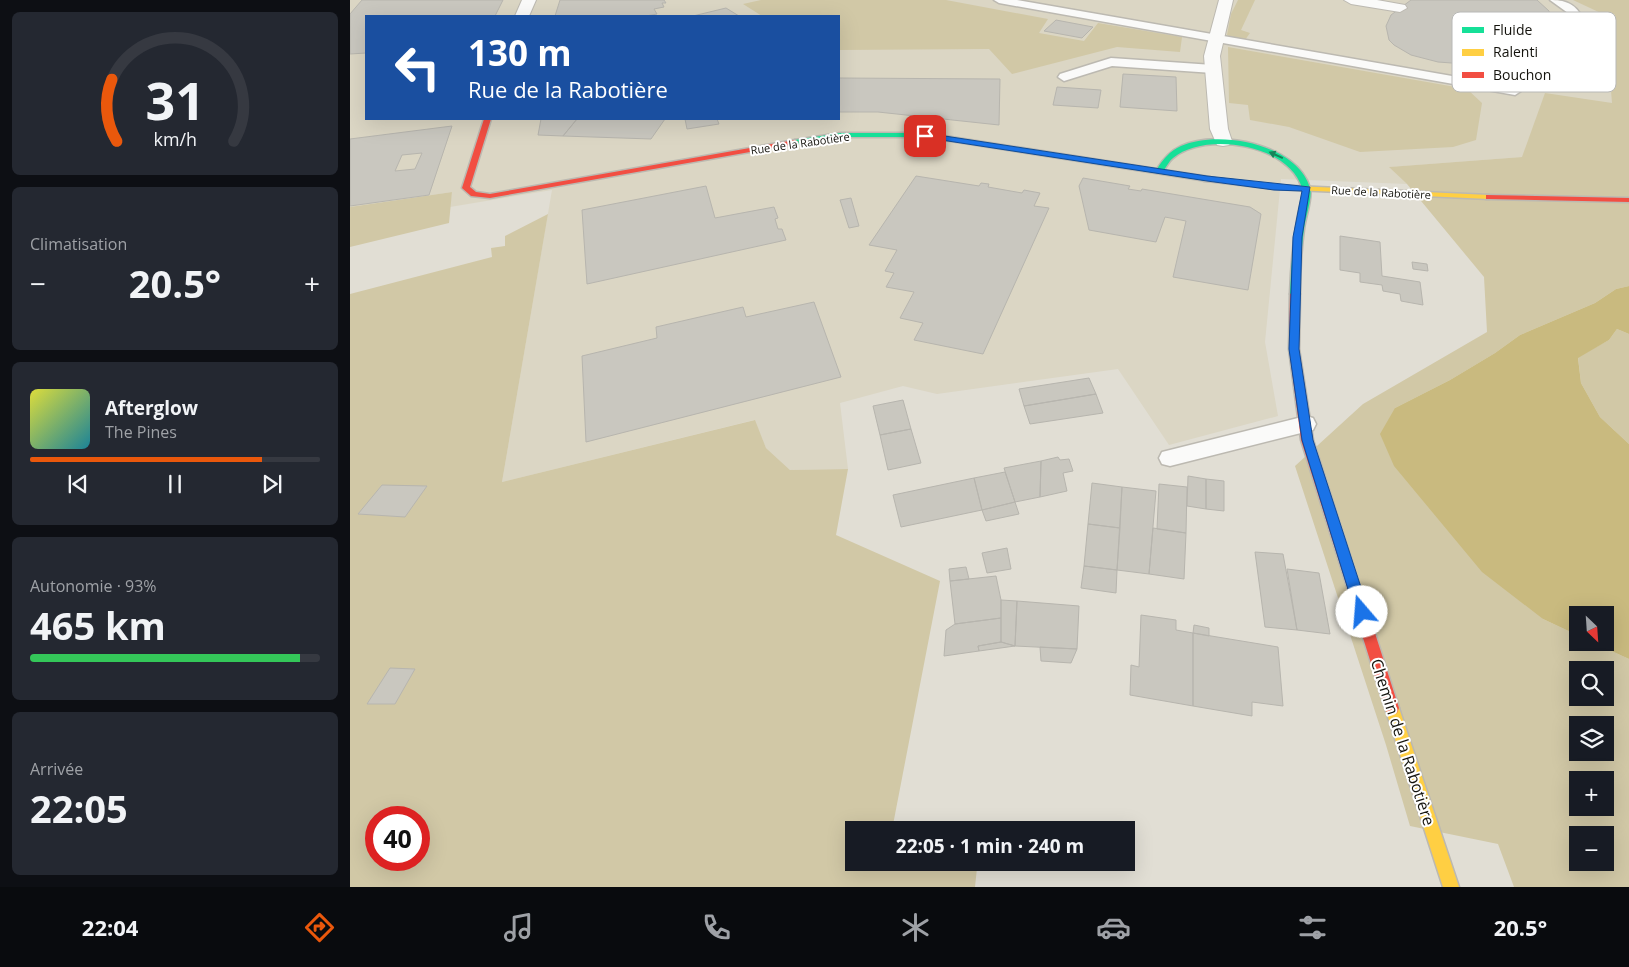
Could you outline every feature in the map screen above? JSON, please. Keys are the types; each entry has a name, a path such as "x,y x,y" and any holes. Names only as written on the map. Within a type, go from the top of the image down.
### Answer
{"street":[{"path":"522,15 529,0"},
{"path":"1222,141 1219,129 1212,56 1226,0"},
{"path":"1351,0 1404,3"},
{"name":"Rue de la Rabotière","path":"487,120 466,188 474,194 490,196 841,135 925,136 1159,172 1274,187 1629,200"},
{"path":"1159,172 1166,159 1182,148 1203,142 1222,141 1252,146 1280,156 1293,164 1302,173 1307,189"},
{"name":"Chemin de la Rabotière","path":"1307,189 1297,237 1294,349 1307,440 1402,743 1452,887"}],"lane":[{"path":"999,0 1452,80"},
{"path":"1556,0 1574,12"},
{"path":"1064,77 1111,62 1213,69"},
{"path":"1170,458 1306,424"}],"shaded area":[{"path":"350,0 1629,0 1629,99 1522,157 1390,167 1407,184 1281,179 1265,342 1278,416 1169,445 1118,369 937,394 903,386 840,403 848,469 790,470 766,448 754,420 502,482 552,190 450,207 452,192 350,207"},
{"path":"761,0 946,0 1048,19 1039,33 1084,41 1098,23 1182,37 1180,52 1117,47 1012,74 989,49 840,50 840,15 760,15 743,4"},
{"path":"1238,0 1255,0 1241,30 1250,33 1245,40 1234,39 1227,35 1231,14"},
{"path":"1573,0 1629,0 1629,286 1616,289 1595,303 1520,335 1495,353 1450,380 1395,408 1543,619 1569,631 1569,651 1612,651 1629,659 1629,887 1514,887 1498,844 1410,826 1386,745 1295,466 1363,404 1487,332 1484,277 1407,184 1389,167 1522,157 1545,93 1612,103 1611,92 1616,92 1616,12 1599,12"},
{"path":"1228,47 1452,86 1452,92 1470,92 1482,103 1476,140 1453,147 1360,152 1289,127 1250,120 1248,105 1229,103"},
{"path":"452,192 449,223 350,247 350,207"},
{"path":"548,214 502,482 755,420 766,448 790,470 848,469 836,535 940,581 894,821 845,821 845,871 977,871 975,887 350,887 350,294 492,257 491,248 505,246 505,236"},
{"path":"1629,286 1629,334 1617,329 1609,340 1578,358 1581,383 1600,417 1629,444 1629,659 1612,651 1614,651 1614,606 1569,606 1569,631 1543,619 1482,572 1394,466 1380,434 1395,408 1450,380 1495,353 1520,335 1595,303 1616,289"},
{"path":"1617,329 1629,334 1629,444 1600,417 1581,383 1578,357 1609,340"}],"building":[{"path":"362,0 503,0 496,15 365,15 365,53 350,54 350,14"},
{"path":"560,0 664,0 666,3 662,3 664,7 654,9 657,14 652,15 555,15"},
{"path":"1411,0 1537,0 1549,12 1452,12 1452,63 1438,62 1411,55 1394,45 1389,40 1386,26 1391,15"},
{"path":"726,8 737,15 697,15"},
{"path":"1056,20 1093,27 1082,38 1044,31"},
{"path":"1123,74 1176,77 1177,111 1120,107"},
{"path":"840,78 1000,79 999,125 878,112 840,112"},
{"path":"1057,87 1101,90 1098,108 1053,105"},
{"path":"541,120 576,120 563,136 538,135"},
{"path":"576,120 664,120 651,139 563,136"},
{"path":"685,120 717,120 719,124 687,129"},
{"path":"452,126 429,195 350,206 350,139","holes":["422,153 415,169 395,171 402,155"]},
{"path":"916,176 979,186 981,183 989,184 988,187 1022,193 1024,190 1040,193 1034,206 1049,208 983,354 914,340 923,323 900,318 914,292 886,287 894,273 885,271 897,250 869,245"},
{"path":"1083,178 1130,186 1128,189 1141,191 1142,189 1250,207 1261,214 1248,290 1173,277 1186,221 1165,217 1156,242 1089,230 1079,186"},
{"path":"706,186 715,218 774,207 778,218 775,219 778,229 782,229 786,240 587,284 582,210"},
{"path":"851,198 859,226 849,228 840,200"},
{"path":"1340,236 1380,242 1382,276 1420,282 1423,305 1401,301 1400,294 1383,291 1382,285 1360,282 1360,273 1340,270"},
{"path":"1412,262 1427,264 1428,271 1413,269"},
{"path":"814,302 841,377 586,442 582,356 657,338 656,327 743,307 746,317"},
{"path":"1089,378 1096,394 1024,406 1019,389"},
{"path":"1096,394 1103,413 1030,424 1024,406"},
{"path":"903,400 911,429 880,435 873,406"},
{"path":"911,429 921,463 888,470 880,435"},
{"path":"1058,457 1060,460 1069,459 1073,471 1063,473 1067,491 1040,497 1041,461"},
{"path":"1041,461 1040,497 1015,502 1004,468"},
{"path":"1005,472 1015,502 982,510 974,478"},
{"path":"1188,476 1206,479 1206,509 1187,506"},
{"path":"974,478 982,510 901,527 893,495"},
{"path":"1206,479 1224,481 1224,511 1206,509"},
{"path":"1092,483 1122,487 1120,528 1088,524"},
{"path":"1159,484 1187,487 1186,533 1157,529"},
{"path":"382,485 427,486 405,517 358,514"},
{"path":"1122,487 1156,491 1149,574 1117,570"},
{"path":"1015,502 1019,514 986,521 982,510"},
{"path":"1088,524 1120,528 1117,570 1084,566"},
{"path":"1153,528 1186,533 1184,579 1149,574"},
{"path":"1007,548 1011,569 987,573 982,553"},
{"path":"1255,552 1283,554 1297,630 1265,627"},
{"path":"1084,566 1117,570 1116,593 1081,588"},
{"path":"966,567 969,579 950,581 949,569"},
{"path":"1287,569 1319,573 1330,634 1297,630"},
{"path":"996,576 1001,600 1001,618 955,624 950,581"},
{"path":"1001,600 1017,601 1015,646 1001,642"},
{"path":"1017,601 1079,606 1077,649 1015,646"},
{"path":"1141,615 1176,620 1176,630 1193,633 1193,706 1130,695 1131,665 1139,667"},
{"path":"1001,618 1001,642 978,646 979,651 944,656 946,630 955,624"},
{"path":"1194,625 1209,628 1209,636 1193,633"},
{"path":"1193,633 1278,647 1283,706 1252,702 1252,716 1193,706"},
{"path":"1001,642 1015,646 979,651 978,646"},
{"path":"1040,647 1077,649 1071,663 1041,661"},
{"path":"390,668 415,669 395,704 367,704"}],"traffic: fast":[{"path":"795,142 841,135 925,135 1207,179"},
{"path":"1159,172 1170,156 1185,147 1203,142 1246,144 1267,150 1285,160 1298,173 1306,188 1298,241 1295,294"}],"traffic: slow":[{"path":"1207,179 1274,187 1489,197"},
{"path":"1392,708 1451,887"}],"traffic: jam":[{"path":"487,120 466,188 474,194 490,196 795,142"},
{"path":"1489,197 1629,200"},
{"path":"1295,294 1294,349 1307,440 1392,708"}],"route":[{"path":"925,136 1207,179 1307,189 1297,237 1294,349 1307,440 1362,612"}]}
